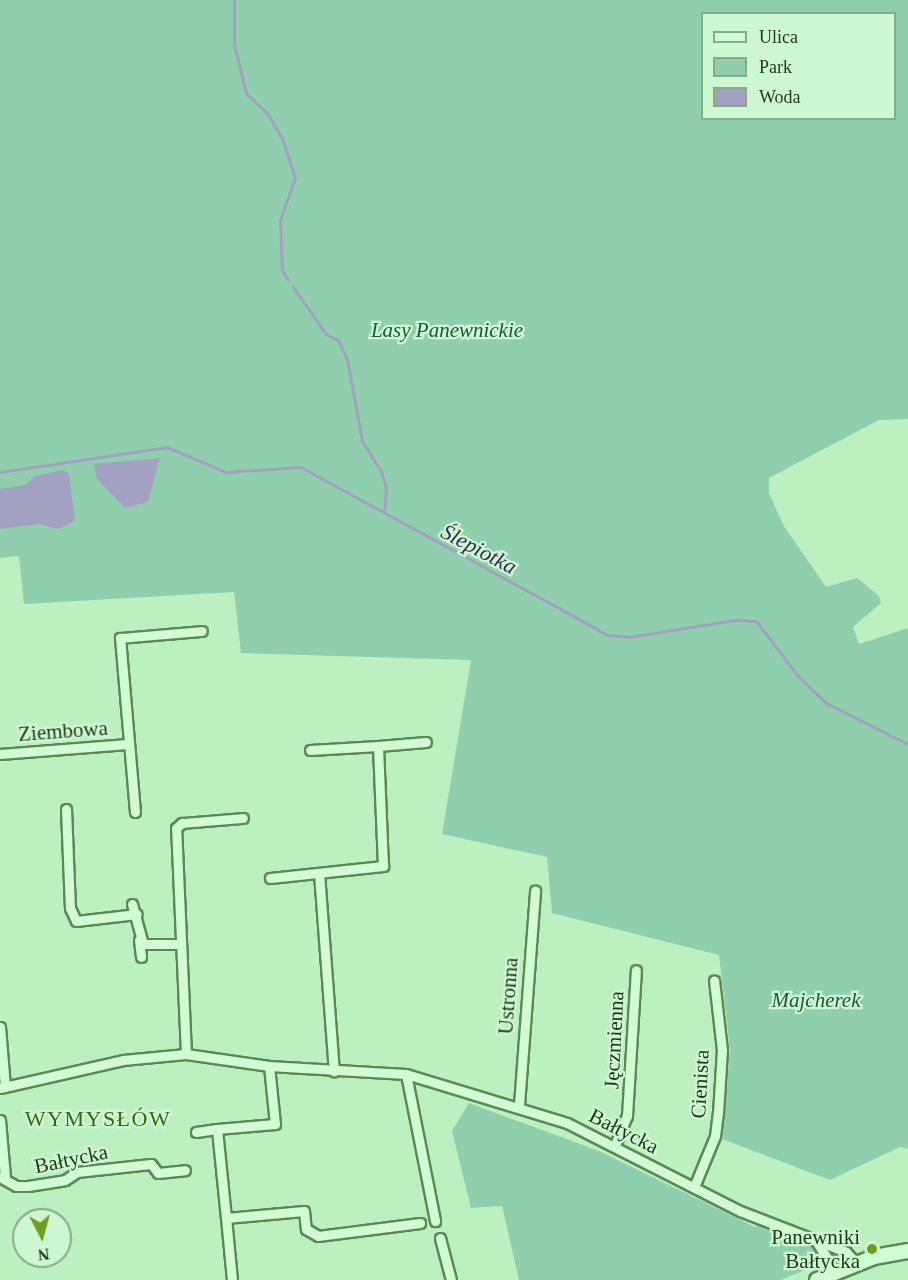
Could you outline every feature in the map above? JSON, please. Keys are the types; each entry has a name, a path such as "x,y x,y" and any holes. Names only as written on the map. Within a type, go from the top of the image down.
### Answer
{"street":[{"name":"Ziembowa","path":"135,812 120,638 201,631"},
{"path":"310,750 426,742"},
{"name":"Ziembowa","path":"0,754 128,744"},
{"path":"270,878 383,866 378,746"},
{"path":"66,809 70,908 76,921 136,914"},
{"path":"139,940 178,944 184,941 176,828 182,823 243,818"},
{"path":"319,873 334,1071"},
{"name":"Ustronna","path":"519,1105 535,891"},
{"path":"132,904 136,914 141,957"},
{"path":"178,944 186,1054"},
{"name":"Jęczmienna","path":"615,1145 627,1116 636,970"},
{"name":"Cienista","path":"694,1187 715,1136 718,1113 722,1050 714,980"},
{"path":"0,1027 2,1087"},
{"name":"Bałtycka","path":"2,1087 123,1060 186,1054 269,1066 406,1074 519,1105 615,1145 761,1221 850,1254 857,1264"},
{"path":"196,1132 275,1124 269,1066"},
{"path":"406,1074 435,1221"},
{"path":"0,1120 3,1177"},
{"path":"217,1130 232,1280"},
{"name":"Bałtycka","path":"3,1177 16,1186 28,1186 65,1180 77,1172 151,1164 158,1173 185,1170"},
{"path":"226,1218 304,1211 306,1229 318,1236 420,1223"},
{"path":"441,1238 451,1280"},
{"path":"816,1241 836,1272"},
{"path":"817,1280 857,1264 908,1251"}],"green space":[{"name":"Lasy Panewnickie","path":"0,0 908,0 908,419 879,420 769,478 769,493 784,526 826,587 857,578 879,596 881,603 853,627 859,644 908,628 908,1149 900,1147 830,1180 722,1139 730,1049 719,955 552,913 547,857 442,834 471,660 241,653 234,592 24,604 19,556 0,558"},
{"path":"469,1103 599,1151 755,1227 758,1224 810,1244 822,1263 781,1280 519,1280 502,1206 471,1208 452,1131"}],"water":[{"path":"160,458 148,502 125,508 97,479 94,464"},
{"path":"63,470 69,474 75,521 58,529 40,524 0,529 0,489 25,485 35,476"}],"waterway":[{"path":"234,0 234,44 246,93 267,113 282,138 295,178 280,220 282,270 288,280"},
{"path":"293,287 326,334 338,340 347,359 362,441 381,471 386,489 384,511"},
{"name":"Ślepiotka","path":"0,472 167,447 226,472 301,467 608,635 629,637 735,620 756,621 798,676 826,703 908,744"}],"place":[{"name":"Panewniki Bałtycka","path":"872,1249"}],"district":[{"name":"WYMYSŁÓW","path":"98,1119"}],"park label":[{"name":"Majcherek","path":"816,1000"}]}
